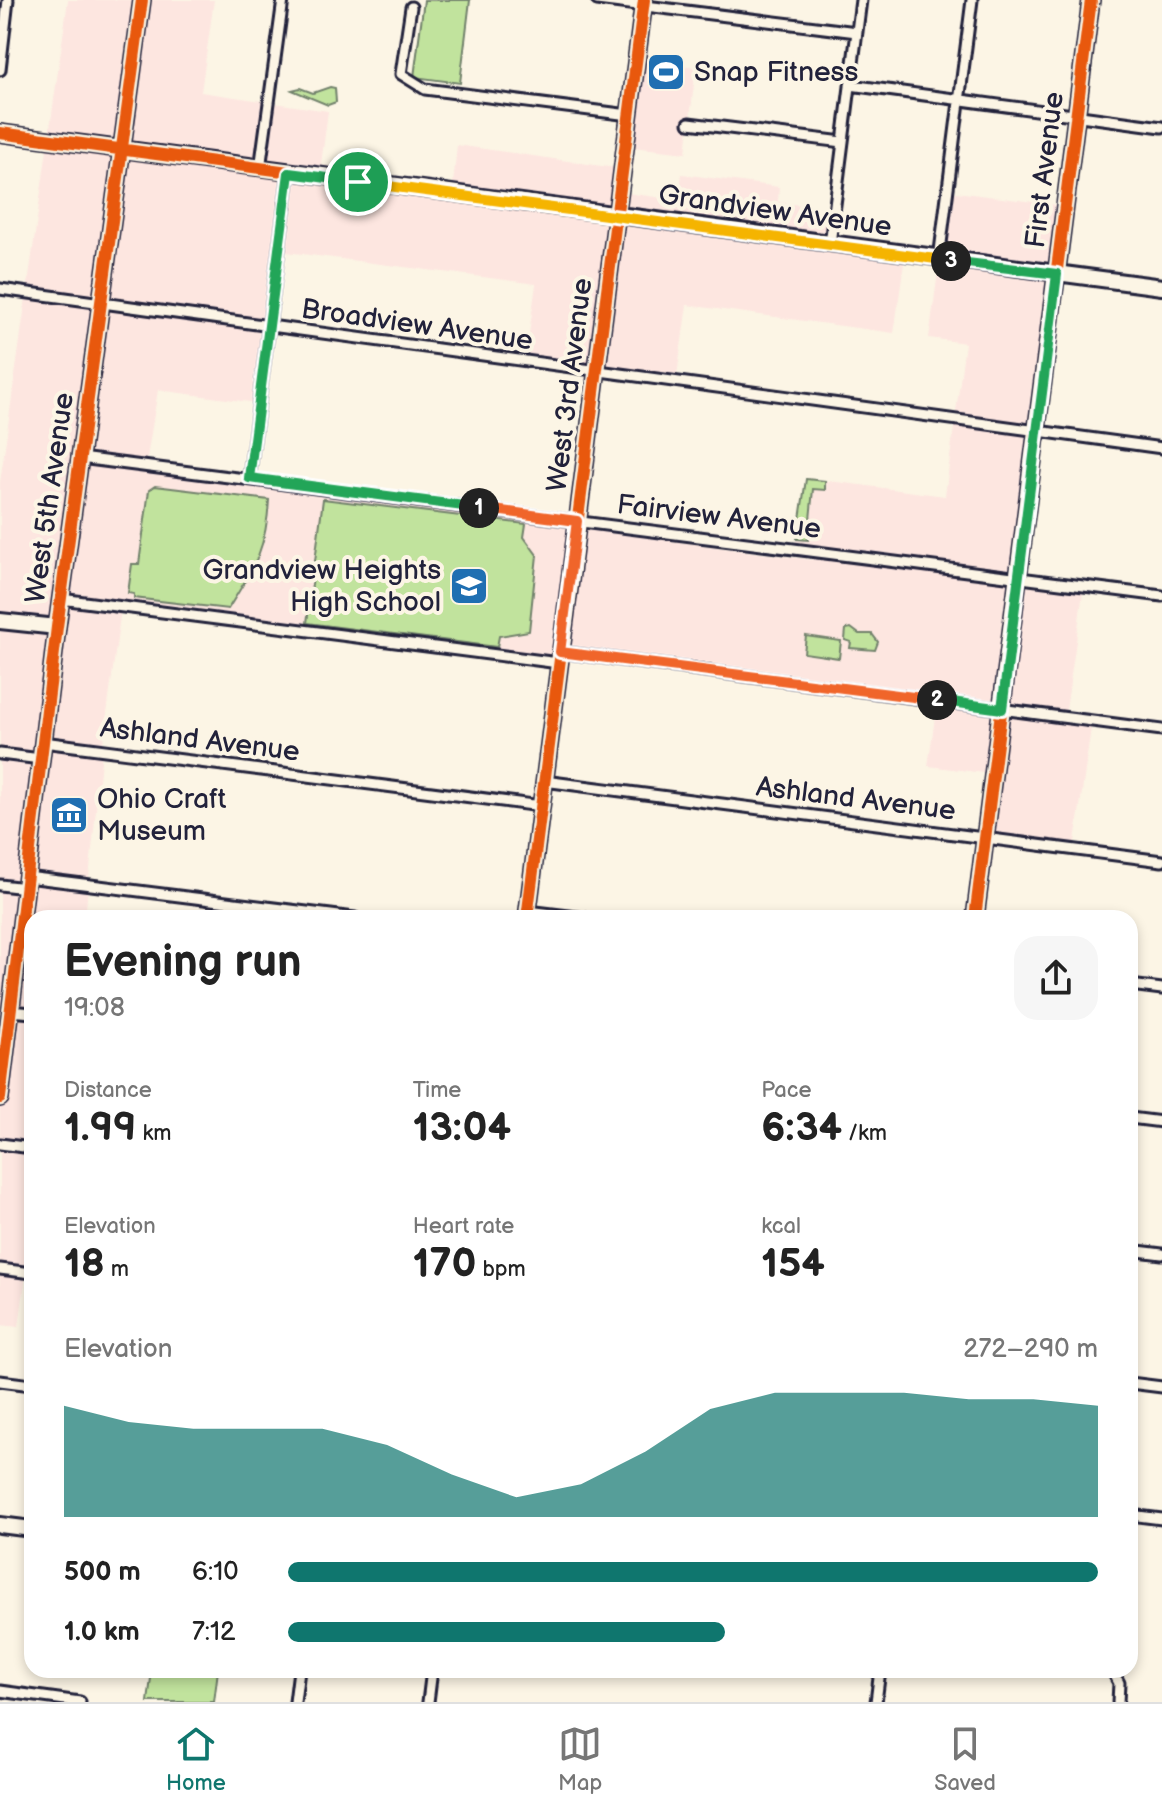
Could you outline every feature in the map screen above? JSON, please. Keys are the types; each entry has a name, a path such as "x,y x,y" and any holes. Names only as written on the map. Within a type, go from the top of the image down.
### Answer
{"main road":[{"name":"West 5th Avenue","path":"0,1098 7,1014 57,627 142,0"},
{"name":"First Avenue","path":"976,910 1091,0"},
{"name":"West 3rd Avenue","path":"528,910 643,3"},
{"name":"Grandview Avenue","path":"0,133 1162,287"},
{"path":"0,621 57,627"},
{"path":"0,1525 24,1528"}],"street":[{"path":"0,70 8,0"},
{"path":"260,169 283,0"},
{"path":"597,0 643,3 857,32"},
{"path":"830,244 861,0"},
{"path":"939,259 972,0"},
{"path":"411,7 401,74 425,89 629,115"},
{"path":"850,85 1162,127"},
{"path":"689,123 843,142"},
{"path":"249,478 289,173"},
{"name":"Broadview Avenue","path":"0,289 1162,448"},
{"name":"Fairview Avenue","path":"80,458 1162,596"},
{"path":"61,599 1162,730"},
{"name":"Ashland Avenue","path":"43,742 541,806"},
{"path":"0,754 41,759"},
{"name":"Ashland Avenue","path":"544,781 1162,861"},
{"path":"0,885 26,883 280,910"},
{"path":"1138,986 1162,989"},
{"path":"1138,1119 1162,1122"},
{"path":"0,1144 24,1147"},
{"path":"1138,1251 1162,1254"},
{"path":"0,1269 24,1272"},
{"path":"0,1381 24,1384"},
{"path":"1138,1384 1162,1387"},
{"path":"1138,1516 1162,1519"},
{"path":"295,1702 298,1678"},
{"path":"428,1702 431,1678"},
{"path":"876,1702 879,1678"},
{"path":"1116,1678 1118,1702"},
{"path":"0,1691 80,1702"}],"shaded area":[{"path":"68,0 214,0 201,92 328,111 321,165 453,184 457,145 622,169 619,192 678,200 682,174 779,187 778,202 833,209 828,245 905,256 894,333 687,305 676,383 525,362 536,284 279,251 257,403 158,390 145,470 812,560 808,548 795,546 806,478 945,496 965,343 929,338 949,191 1064,206 1022,577 1084,586 1065,717 1092,721 1074,849 983,838 992,774 928,766 938,696 569,648 552,655 126,602 121,609 102,751 86,910 24,910 24,1289 19,1327 0,1325 0,482"},
{"path":"635,59 696,67 686,153 624,146"}],"green space":[{"path":"424,0 470,0 460,83 414,77"},
{"path":"300,88 313,93 335,88 336,102 328,105 292,90"},
{"path":"806,479 825,481 825,490 813,489 808,540 797,539"},
{"path":"155,486 269,500 262,546 228,609 134,598 134,594 128,593 132,564 139,564 149,490"},
{"path":"323,499 526,524 524,537 537,555 529,631 499,636 497,647 307,623"},
{"path":"851,628 859,634 872,634 878,642 875,650 850,648 851,642 845,640 846,629"},
{"path":"806,636 841,641 839,658 804,653"},
{"path":"151,1678 217,1678 214,1702 148,1702"}],"cycle path":[{"path":"0,1098 57,627 142,0"},
{"path":"528,910 644,0"},
{"path":"976,910 1091,0"},
{"path":"0,133 616,216"}],"place":[{"name":"Snap Fitness","path":"666,72"},
{"name":"Grandview Heights High School","path":"469,586"},
{"name":"Ohio Craft Museum","path":"69,815"}],"route":[{"path":"289,173 358,182 1057,274 1002,709 560,652 577,521 249,478 289,173"}]}
